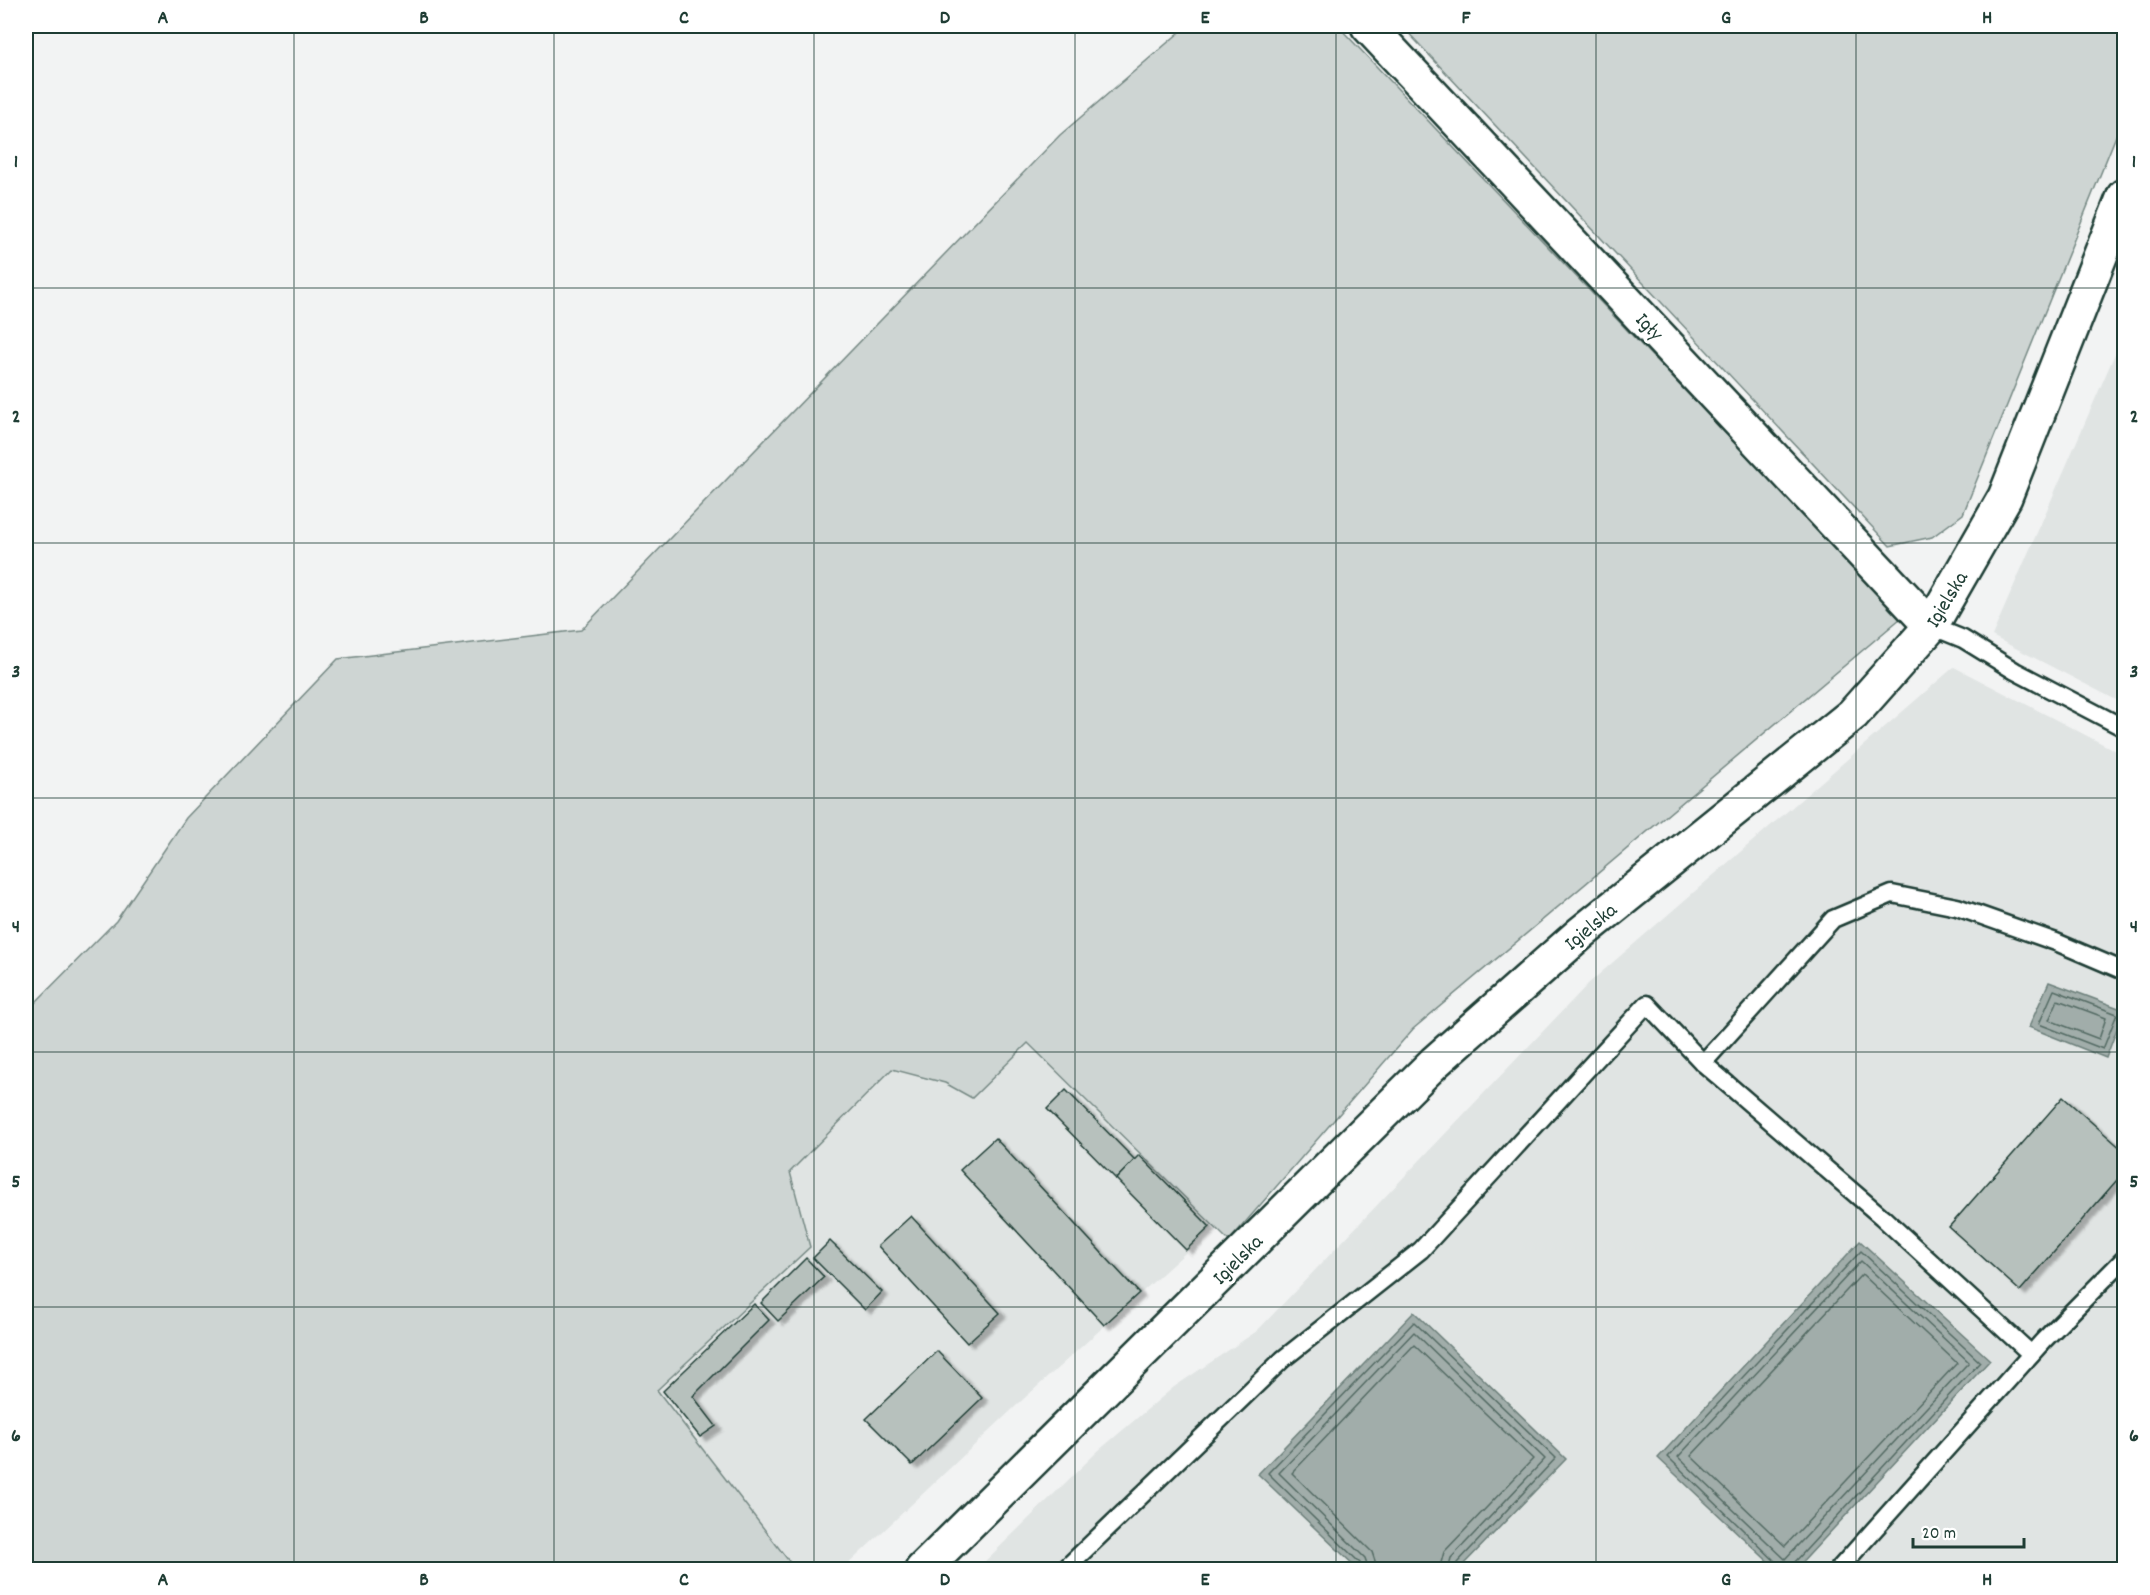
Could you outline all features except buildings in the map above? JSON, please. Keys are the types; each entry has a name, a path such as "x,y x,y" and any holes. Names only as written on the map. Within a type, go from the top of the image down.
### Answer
{"street":[{"name":"Igły","path":"1368,26 1931,626"},
{"name":"Igielska","path":"922,1569 1435,1062 1581,933 1853,714 1931,626 2005,497 2124,196"}],"lane":[{"path":"1931,626 1963,639 2015,671 2124,728"},
{"path":"1703,1063 1833,919 1892,894 1957,907 2124,970"},
{"path":"1064,1569 1283,1359 1421,1250 1647,1004 1703,1063 1882,1217 2031,1354"},
{"path":"1838,1569 2031,1354 2124,1259"}],"shaded area":[{"path":"1187,26 1338,26 1901,618 1413,1029 1229,1241 1028,1043 972,1098 945,1083 892,1069 790,1172 810,1247 657,1390 795,1569 26,1569 26,1012 116,921 186,818 338,659 581,630 1060,135"},
{"path":"1402,26 2112,26 2124,39 2124,116 1963,514 1932,537 1890,546"},
{"path":"2124,333 2124,704 1992,636"},
{"path":"1954,667 2124,755 2124,1569 976,1570 1098,1451 1174,1387 1257,1331 1589,983"},
{"path":"1027,1043 1214,1227 1018,1404 843,1569 795,1569 657,1390 809,1247 789,1172 892,1068 945,1083 972,1098"}],"water":[{"path":"2049,982 2124,1010 2106,1058 2029,1027"},
{"path":"1860,1241 1990,1360 1796,1569 1776,1569 1658,1458"},
{"path":"1414,1312 1566,1459 1459,1569 1358,1569 1258,1474"}]}
